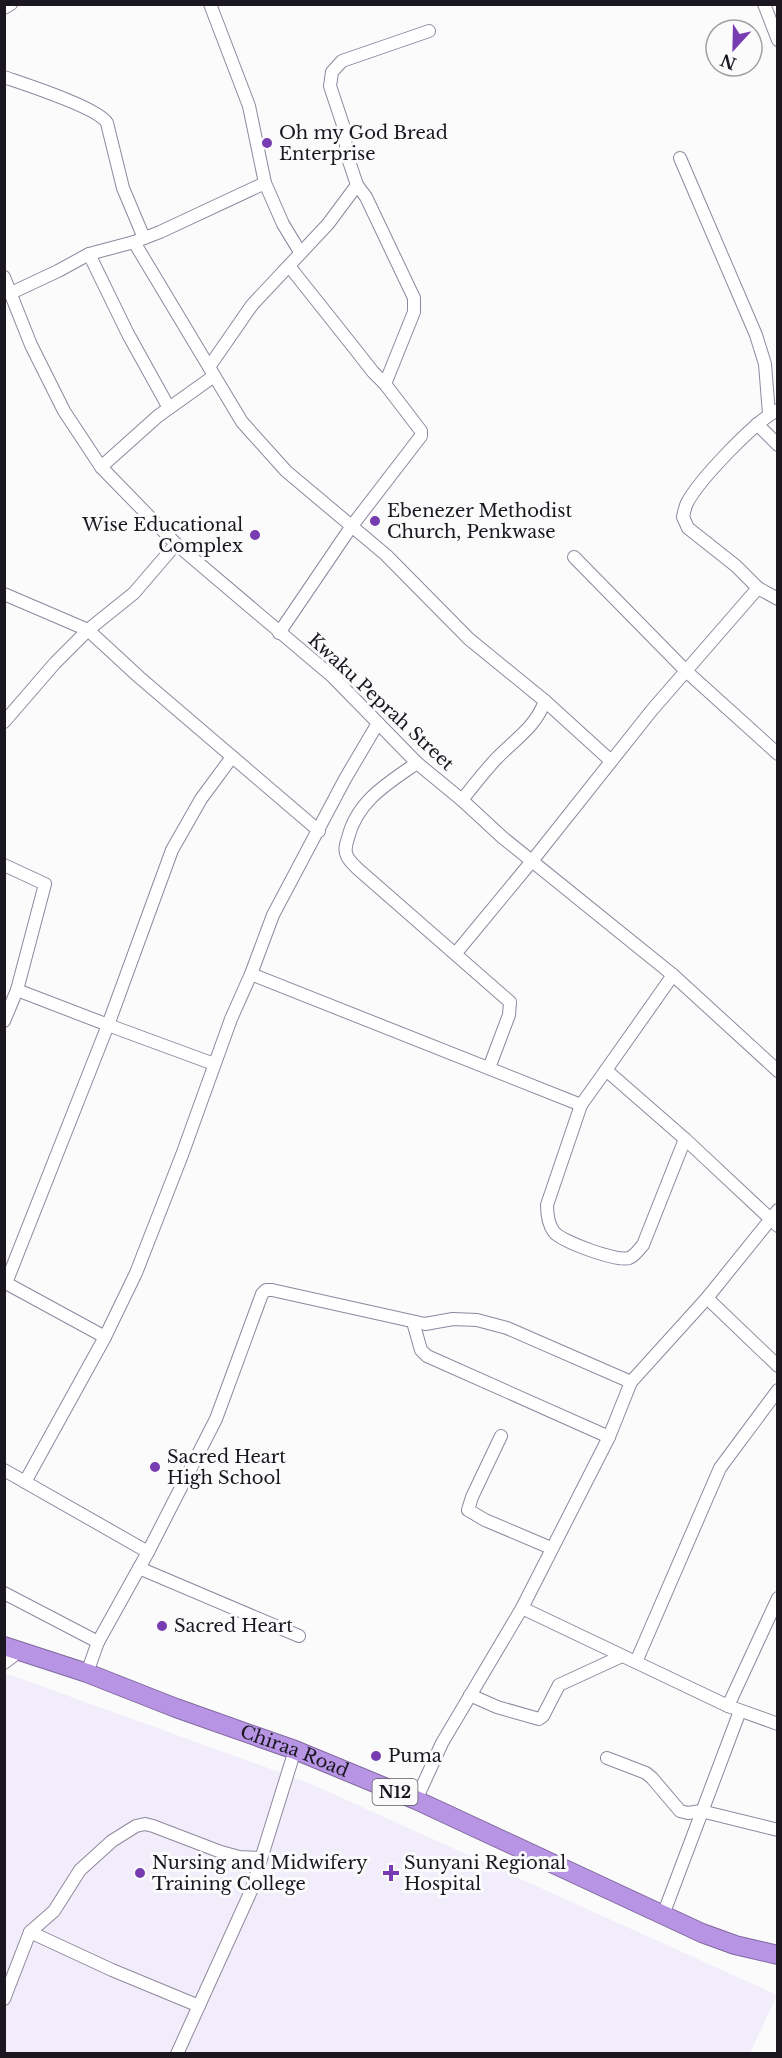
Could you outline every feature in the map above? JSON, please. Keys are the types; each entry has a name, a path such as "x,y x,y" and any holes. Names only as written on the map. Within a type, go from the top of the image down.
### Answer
{"highway":[{"name":"Chiraa Road","path":"12,1648 296,1750 416,1800 663,1915 735,1945 777,1955"}],"street":[{"path":"4,8 11,4"},
{"path":"764,4 777,40"},
{"path":"210,5 249,106 266,183 283,224 300,252"},
{"path":"385,384 414,312 414,298 366,197 357,185 347,155 344,129 330,86 332,72 342,61 429,31"},
{"path":"4,77 75,104 104,118 139,240 242,422 258,441 286,471 386,555 469,639 545,701 611,761"},
{"path":"680,158 761,351 773,412 757,424 722,459 686,504 682,517 688,528 736,566 758,588 777,599"},
{"path":"11,292 90,254 139,240 266,183"},
{"path":"101,467 212,371 252,304 328,224 357,185"},
{"path":"90,254 133,344 169,408"},
{"path":"279,633 351,527 421,436 421,431 385,384 364,362 289,266"},
{"name":"Kwaku Peprah Street","path":"4,277 31,345 64,411 101,467 176,544 333,677 417,762 532,861 673,975 777,1071"},
{"path":"757,424 777,444"},
{"path":"4,722 10,705 88,630 134,593 176,544"},
{"path":"574,557 686,670 777,754"},
{"path":"456,953 686,670 758,588"},
{"path":"4,594 88,630 138,677 319,831"},
{"path":"462,800 495,760 540,715 545,701"},
{"path":"25,1482 105,1337 136,1273 182,1155 214,1064 273,915 345,779 378,723"},
{"path":"105,1337 5,1283 108,1025 172,850 201,798 232,757"},
{"path":"417,762 362,806 349,834 345,850 347,857 359,870 510,1002 509,1015 489,1068"},
{"path":"4,865 45,884 17,990 4,1021"},
{"path":"251,974 581,1105"},
{"path":"673,975 581,1105 547,1205 548,1221 555,1234 573,1244 600,1253 620,1259 628,1258 643,1245 686,1139"},
{"path":"17,990 214,1064"},
{"path":"416,1800 442,1743 522,1608 609,1437 632,1382 775,1218 606,1070"},
{"path":"87,1674 98,1642 148,1552 216,1419 262,1294 266,1290 425,1324 453,1319 477,1320 507,1328 632,1382"},
{"path":"707,1298 777,1366"},
{"path":"413,1322 421,1350 427,1356 609,1437"},
{"path":"636,1662 720,1468 777,1390"},
{"path":"501,1436 468,1510 485,1520 551,1548"},
{"path":"4,1470 148,1552"},
{"path":"139,1568 299,1636"},
{"path":"4,1593 98,1642"},
{"path":"663,1915 701,1811 734,1709 777,1598"},
{"path":"522,1608 734,1709 777,1724"},
{"path":"4,1663 12,1648"},
{"path":"470,1695 497,1707 539,1719 543,1716 559,1685 622,1656"},
{"path":"177,2054 251,1891 296,1750"},
{"path":"607,1758 652,1778 680,1811 688,1813 701,1811 777,1830"},
{"path":"4,1999 30,1932 54,1911 80,1870 112,1841 136,1826 145,1824 153,1826 232,1855 261,1858"},
{"path":"30,1932 112,1970 199,2006"}],"shaded area":[{"path":"5,1673 309,1783 777,1995 750,2053 5,2054"}],"place":[{"name":"Oh my God Bread Enterprise","path":"267,143"},
{"name":"Ebenezer Methodist Church, Penkwase","path":"375,521"},
{"name":"Wise Educational Complex","path":"255,535"},
{"name":"Sacred Heart High School","path":"155,1467"},
{"name":"Sacred Heart","path":"162,1626"},
{"name":"Puma","path":"376,1756"},
{"name":"Nursing and Midwifery Training College","path":"140,1873"},
{"name":"Sunyani Regional Hospital","path":"391,1873"}]}
